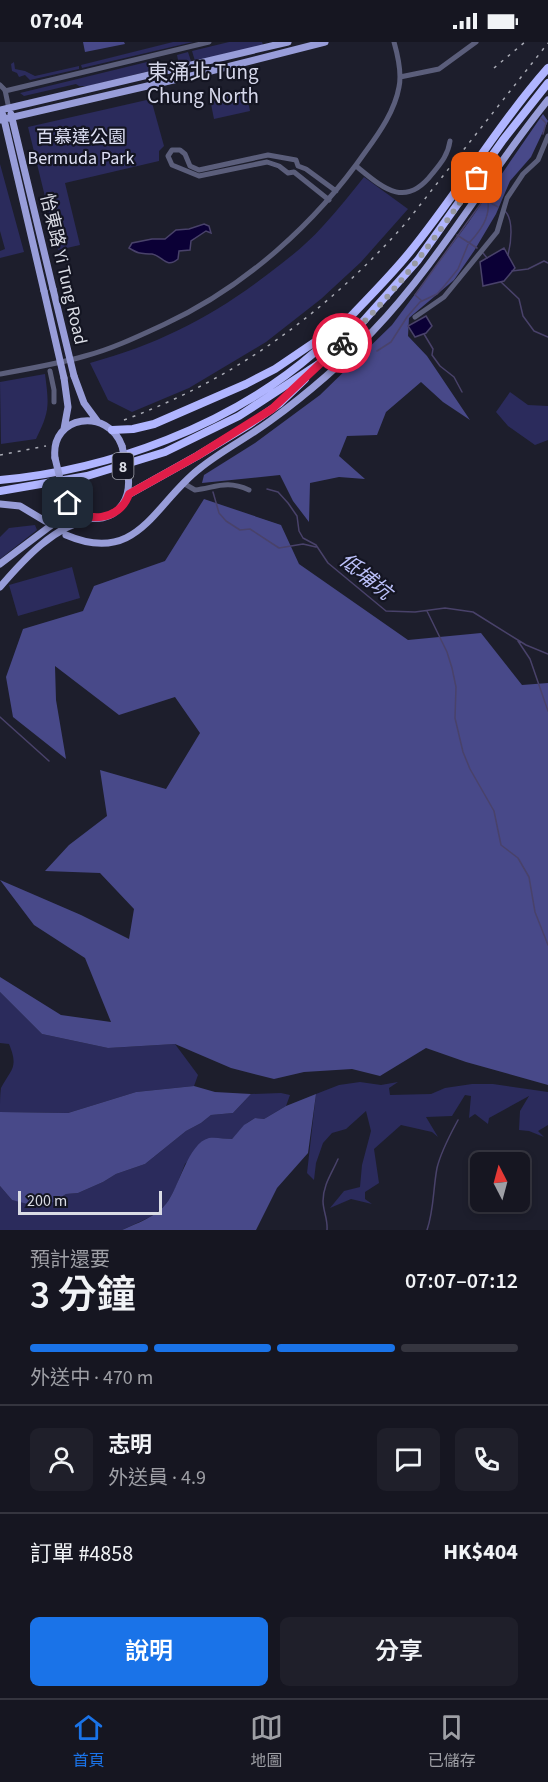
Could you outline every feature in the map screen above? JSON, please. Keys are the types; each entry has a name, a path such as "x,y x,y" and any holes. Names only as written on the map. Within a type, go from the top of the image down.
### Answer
{"highway":[{"name":"8","path":"0,480 54,473 100,463 146,448 193,428 281,378 315,352 410,252 503,123 548,68"},
{"name":"8","path":"0,491 87,476 165,452 239,416 320,363 351,335 418,260 503,140 548,83"},
{"path":"111,430 133,429 154,424 256,379 300,354 349,318"},
{"path":"129,494 197,456 272,409 320,363"}],"main road":[{"path":"4,110 288,42"},
{"path":"5,119 195,75 324,42"},
{"path":"66,535 86,542 98,543 128,537 154,518 183,483 208,462 293,404 324,379 374,331 408,292 548,100"},
{"name":"怡東路 Yi Tung Road","path":"4,110 64,378 68,407 64,430"},
{"name":"怡東路 Yi Tung Road","path":"5,119 53,289 74,376 86,406 98,422"},
{"path":"0,587 32,553 56,534 77,522 105,516 116,512 125,503 129,494 128,474 122,446 111,430 98,422 79,421 64,430 55,446 55,458 66,499 75,511 93,518"},
{"path":"0,564 53,524 66,499"},
{"path":"0,504 20,506 45,520"}],"street":[{"path":"5,91 209,42"},
{"path":"0,374 86,356 165,324 195,309 268,258 329,200 356,166 387,117 395,100 400,77 394,42"},
{"path":"466,49 469,42"},
{"path":"400,77 439,69 476,42"},
{"name":"怡東路 Yi Tung Road","path":"0,85 5,91 4,110"},
{"name":"怡東路 Yi Tung Road","path":"0,102 4,110"},
{"path":"416,317 444,297 497,232 507,198 523,174 538,160 548,136"},
{"path":"356,166 389,190 396,193 410,192 427,181 447,156 450,141"},
{"path":"298,166 294,172 288,173 267,162 199,176 172,165 168,156 172,150 180,150 185,153 190,166 199,170 268,155 286,159 293,158 298,166 306,169 336,191"},
{"path":"284,170 282,165 286,159"},
{"path":"294,172 329,200"},
{"path":"50,371 54,402"},
{"path":"183,483 195,490 225,484 234,484 249,490"}],"green space":[{"path":"173,42 193,42 82,68 81,65"},
{"path":"229,42 262,42 263,45 195,61 192,51"},
{"path":"188,52 191,61 88,86 76,84 24,96 20,93 151,61 152,66 178,60 177,55"},
{"path":"14,62 15,69 35,76 79,66 79,69 30,80 25,75 19,77 12,71 11,64"},
{"path":"246,91 250,111 214,119 210,99"},
{"name":"百慕達公園 Bermuda Park","path":"151,99 164,146 159,151 159,161 65,183 80,245 58,250 28,127"},
{"path":"0,164 24,252 0,258 0,251 5,249 0,231"},
{"path":"364,177 408,209 361,262 321,299 266,342 189,388 132,412 108,400 90,363 139,347 184,328 247,289 283,263 310,239"},
{"path":"45,374 47,408 36,439 1,444 0,382"},
{"path":"510,392 528,405 548,406 548,440 535,445 508,426 496,412"},
{"path":"35,525 37,530 0,559 0,537 9,528"},
{"path":"72,567 80,598 18,616 9,585"},
{"path":"0,992 42,1034 108,1048 175,1044 198,1075 194,1086 136,1092 68,1113 0,1112 1,1088 14,1063 9,1044 0,1043"},
{"path":"360,1082 381,1085 398,1082 389,1088 390,1095 431,1094 445,1088 472,1084 493,1084 548,1092 548,1125 538,1131 544,1137 519,1130 520,1111 529,1096 489,1118 488,1124 475,1114 469,1118 471,1096 465,1095 452,1116 426,1117 438,1137 432,1132 401,1125 374,1149 379,1183 365,1192 365,1199 372,1204 351,1199 330,1208 344,1191 360,1187 362,1165 371,1131 366,1111 346,1129 332,1133 323,1143 316,1163 314,1180 307,1173 316,1094 339,1085"},
{"path":"251,1094 290,1095 286,1106 264,1119 255,1118 232,1139 210,1138 185,1164 166,1205 150,1217 122,1230 0,1230 0,1186 12,1200 50,1204 66,1194 78,1193 116,1174 145,1164 186,1131 211,1115 233,1113"}],"shaded area":[{"path":"83,42 124,42 125,44 85,52"},
{"path":"543,114 548,121 531,157 510,181 496,214 474,251 454,280 409,318 408,336 427,356 470,420 443,402 421,382 386,412 377,435 347,436 339,456 365,479 339,477 310,483 309,522 293,501 280,475 202,483 204,475 255,443 320,395 392,325 468,223"},
{"path":"204,224 209,226 211,233 206,231 191,241 190,250 179,251 178,259 174,262 170,263 156,255 138,253 129,248 132,243 165,239 176,230"},
{"path":"504,248 515,268 504,281 483,286 480,262"},
{"path":"426,316 432,326 426,333 415,337 408,326"},
{"path":"204,499 281,525 299,564 408,640 481,633 522,685 548,683 548,1085 426,1048 380,1076 352,1069 304,1072 274,1079 231,1068 175,1044 108,1048 42,1034 0,992 0,977 61,1015 111,1022 85,958 34,925 0,880 81,915 129,939 134,909 100,873 45,871 69,845 107,816 100,770 166,789 200,733 175,697 119,715 55,666 56,700 66,759 13,717 6,677 23,629 83,611 94,586 165,561"},
{"path":"194,1086 215,1092 251,1094 233,1113 211,1115 186,1131 145,1164 116,1174 78,1193 66,1194 50,1204 32,1205 12,1200 0,1186 0,1112 68,1113 136,1092"},
{"path":"316,1094 308,1153 277,1188 256,1230 122,1230 162,1209 171,1197 195,1148 202,1142 209,1138 232,1139 244,1125 255,1118 264,1119 286,1106"}],"waterway":[{"path":"541,118 546,123 543,134"},
{"path":"422,301 415,295 484,199 498,207"},
{"path":"470,242 486,219 488,202"},
{"path":"505,211 511,226 508,255"},
{"path":"457,235 477,248"},
{"path":"377,351 391,342 420,302 437,294 445,285 458,269 469,242"},
{"path":"483,253 487,258"},
{"path":"512,271 528,269 544,261 548,263"},
{"path":"501,282 519,299 523,316 534,331 548,337"},
{"path":"424,334 433,349 432,355 440,366 454,377 462,392"},
{"name":"低埔坑","path":"267,489 278,492 288,503 297,516 299,531 303,538 316,545 328,563 386,611 415,612 445,608 473,612 526,645 548,654"},
{"path":"213,492 219,513 226,521 240,530 250,529 279,548 303,544 316,547"},
{"path":"427,611 447,652 452,668 456,687 455,718 463,752 494,811 501,845 518,858 529,877 535,912 548,945"},
{"path":"518,641 530,659 548,711"},
{"path":"0,717 49,761"},
{"path":"427,1230 439,1162 458,1120"},
{"path":"327,1230 323,1195 338,1159"}],"railway":[{"path":"494,68 525,42"},
{"path":"124,420 165,403 241,363 277,340 343,286 405,224 548,43"},
{"path":"0,455 46,446"}],"way so far":[{"path":"342,343 397,286 477,178"}],"district":[{"name":"東涌北 Tung Chung North","path":"203,84"}],"route":[{"path":"68,503 79,514 89,517 99,518 116,512 125,503 129,494 197,456 279,404 342,343"}]}
